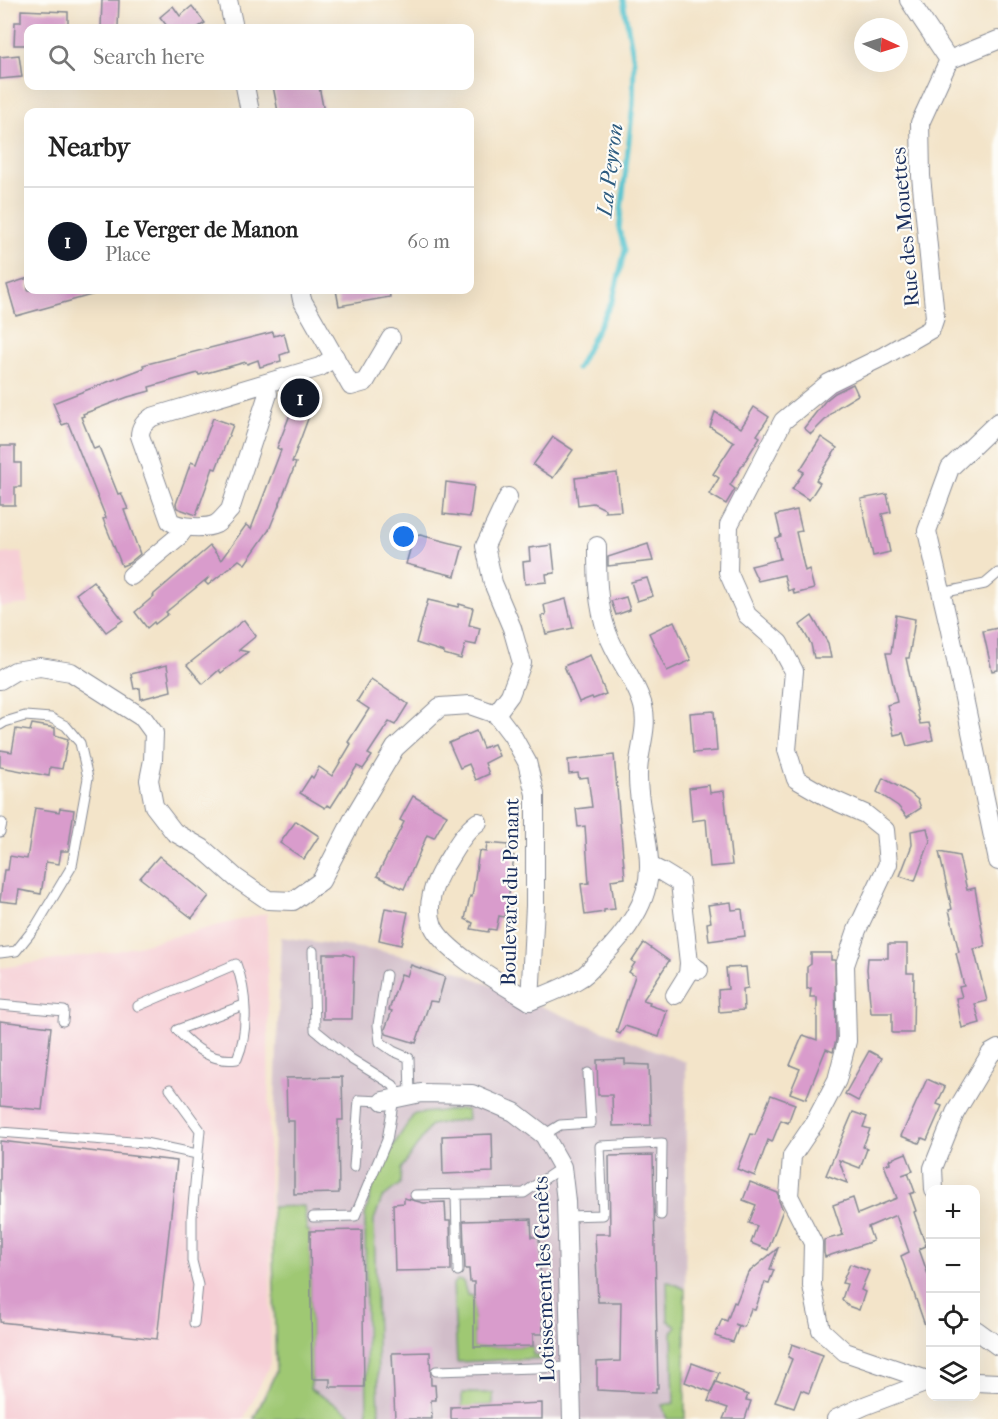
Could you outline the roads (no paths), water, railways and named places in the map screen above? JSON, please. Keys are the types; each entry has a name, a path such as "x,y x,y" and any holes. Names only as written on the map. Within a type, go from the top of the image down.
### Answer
{"street":[{"path":"228,0 233,24"},
{"path":"909,0 949,60 998,40"},
{"name":"Rue des Mouettes","path":"926,1380 845,1352 821,1330 812,1286 813,1243 789,1196 792,1156 815,1122 837,1080 847,1041 845,965 857,930 888,864 885,830 865,814 829,798 796,779 787,750 794,671 779,643 747,615 728,572 729,525 783,421 829,382 884,356 932,329 935,317 921,176 920,123 949,60"},
{"path":"246,90 249,108"},
{"path":"301,294 302,300 351,386 365,382 391,338"},
{"path":"266,383 268,394 230,510 216,524 185,528 176,525 170,521 140,436 140,429 152,417 266,383 320,367 335,357"},
{"path":"998,422 950,468 927,531 998,861"},
{"path":"0,680 15,671 40,667 71,672 142,718 154,733 153,760 149,780 154,806 174,832 202,848 236,878 268,900 292,901 321,880 355,815 395,748 440,708 470,705 496,714 510,695 522,663 512,628 493,583 485,546 508,497"},
{"path":"131,576 179,536 185,528"},
{"name":"Boulevard du Ponant","path":"496,714 512,735 527,762 535,794 535,906 530,1001 582,978 618,940 638,910 646,890 650,866 638,773 645,723 643,707 607,632 597,587 597,546"},
{"path":"478,822 466,831 439,874 429,907 434,927 457,954 530,1001"},
{"path":"650,866 680,883 694,967 675,995"},
{"path":"934,1185 933,1168 955,1113 991,1053 998,1048"},
{"name":"Lotissement les Genêts","path":"397,1098 421,1093 472,1094 514,1112 544,1135 562,1167 567,1216 572,1419"},
{"path":"980,1333 998,1346"},
{"path":"980,1382 998,1383"},
{"path":"836,1419 926,1383"}],"lane":[{"path":"941,593 985,584 998,573"},
{"path":"0,725 25,716 51,718 66,726 80,743 88,778 72,866 36,926 16,951 0,953"},
{"path":"314,951 315,1030 351,1059 393,1085 397,1098"},
{"path":"138,1006 151,1004 236,964 241,976 244,1005 242,1049 237,1059 227,1061 194,1048 177,1030 244,1005"},
{"path":"313,1217 355,1216 387,1140 409,1058 380,1042 378,1025 386,975"},
{"path":"0,1005 64,1011 63,1021"},
{"path":"544,1135 560,1125 591,1124 588,1073"},
{"path":"170,1089 200,1130 192,1216 192,1261 198,1285 194,1323"},
{"path":"354,1167 359,1100 397,1098"},
{"path":"0,1132 145,1143 197,1154"},
{"path":"567,1216 603,1215 600,1146 662,1143 661,1215"},
{"path":"415,1196 524,1193 562,1167"},
{"path":"456,1195 458,1271"},
{"path":"436,1371 570,1367"}],"waterway":[{"name":"La Peyron","path":"577,369 613,299 625,250 619,229 633,105 634,61 623,0"}],"place":[{"name":"Le Verger de Manon","path":"300,398"}]}
